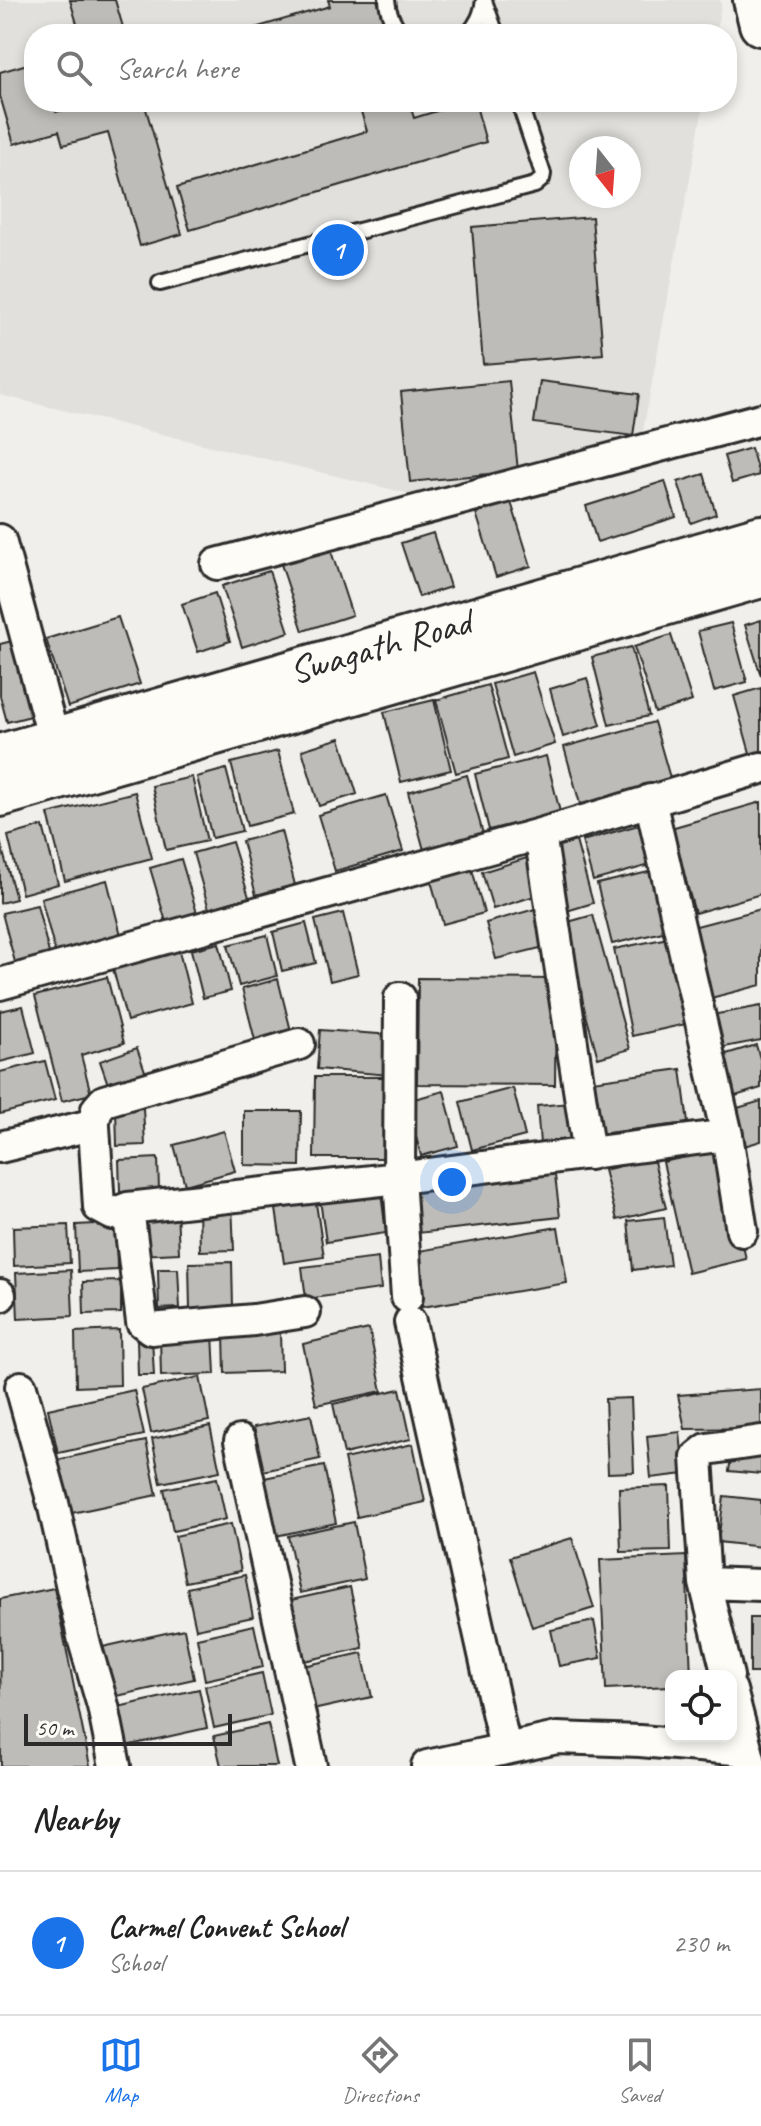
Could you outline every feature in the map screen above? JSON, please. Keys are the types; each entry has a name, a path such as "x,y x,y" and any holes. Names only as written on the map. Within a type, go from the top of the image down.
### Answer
{"main road":[{"path":"755,0 761,24"},
{"name":"Swagath Road","path":"0,756 761,537"},
{"name":"Swagath Road","path":"0,795 761,576"}],"street":[{"path":"217,564 761,419"},
{"path":"0,540 54,740"},
{"path":"0,984 540,834 761,768"},
{"path":"650,800 727,1135 742,1231"},
{"path":"540,834 589,1154"},
{"path":"400,998 399,1178 408,1309 505,1748"},
{"path":"299,1044 104,1101 97,1109 93,1125 99,1207 112,1214 128,1208 399,1178 727,1135"},
{"path":"0,1147 93,1125"},
{"path":"128,1208 142,1322 151,1329 305,1312"},
{"path":"21,1387 53,1503 115,1766"},
{"path":"240,1441 311,1766"},
{"path":"727,1670 705,1583 697,1457 707,1449 761,1441"},
{"path":"705,1583 761,1585"},
{"path":"427,1766 557,1738 640,1741 752,1756 737,1709"}],"lane":[{"path":"387,0 393,24"},
{"path":"477,24 484,0"},
{"path":"484,0 492,24"},
{"path":"160,283 535,185 543,174 522,112"}],"shaded area":[{"path":"0,0 720,0 718,24 24,24 24,112 702,112 641,442 419,496 0,395"}],"building":[{"path":"70,0 115,0 122,24 77,24"},
{"path":"328,0 377,0 385,24 268,24 330,6"},
{"path":"24,65 24,112 147,112 182,234 140,246 108,133 63,145 59,131 14,144 0,96 0,72"},
{"path":"361,112 412,112 414,118 434,112 478,112 486,142 190,230 177,188 367,131"},
{"path":"592,217 603,354 483,364 472,227"},
{"path":"509,381 518,471 410,482 401,392"},
{"path":"540,381 639,394 633,436 534,423"},
{"path":"751,448 759,475 732,483 724,456"},
{"path":"704,474 716,514 691,523 678,482"},
{"path":"665,481 676,517 597,542 586,506"},
{"path":"511,502 531,566 496,577 476,513"},
{"path":"433,533 450,587 419,597 401,543"},
{"path":"328,542 352,615 303,631 279,558"},
{"path":"269,571 289,632 242,647 222,586"},
{"path":"215,593 230,641 198,652 182,604"},
{"path":"118,617 140,684 68,707 46,639"},
{"path":"761,620 761,676 745,625"},
{"path":"731,623 747,682 714,691 698,631"},
{"path":"671,635 692,701 655,713 634,647"},
{"path":"12,641 31,716 7,722 0,696 0,644"},
{"path":"631,647 649,716 609,725 592,657"},
{"path":"533,672 555,744 513,757 492,684"},
{"path":"587,678 601,725 563,737 550,689"},
{"path":"488,685 508,759 456,773 436,700"},
{"path":"761,688 761,758 752,760 734,696"},
{"path":"434,700 451,770 401,782 384,712"},
{"path":"654,722 672,785 582,811 564,747"},
{"path":"340,738 357,794 319,806 302,750"},
{"path":"278,751 294,814 247,826 231,763"},
{"path":"546,756 560,812 489,830 475,774"},
{"path":"226,769 242,831 212,838 197,777"},
{"path":"467,775 483,834 424,850 408,792"},
{"path":"192,777 207,841 166,850 152,786"},
{"path":"135,792 152,858 65,881 48,814"},
{"path":"386,795 403,851 335,871 318,815"},
{"path":"761,802 761,894 695,913 671,828"},
{"path":"642,824 653,864 593,881 582,841"},
{"path":"43,826 58,884 22,894 8,836"},
{"path":"281,831 295,885 256,895 242,841"},
{"path":"0,841 16,899 0,903"},
{"path":"576,841 593,903 560,913 542,851"},
{"path":"232,842 249,897 209,909 193,853"},
{"path":"530,857 541,894 493,909 482,872"},
{"path":"181,859 197,913 166,922 150,868"},
{"path":"472,869 484,913 443,924 431,881"},
{"path":"653,871 667,931 612,944 597,884"},
{"path":"107,880 121,935 55,952 41,898"},
{"path":"37,905 50,957 16,966 2,913"},
{"path":"542,907 552,945 496,959 486,923"},
{"path":"761,909 761,985 707,999 689,928"},
{"path":"343,913 358,974 330,981 315,920"},
{"path":"593,915 630,1049 598,1058 561,924"},
{"path":"306,923 316,963 282,971 273,932"},
{"path":"267,935 277,976 239,986 228,945"},
{"path":"673,937 690,1023 632,1036 614,949"},
{"path":"219,943 231,991 203,998 191,950"},
{"path":"179,951 192,1003 127,1021 113,969"},
{"path":"107,977 124,1043 81,1055 91,1094 62,1101 35,996"},
{"path":"418,978 556,979 555,1085 417,1084"},
{"path":"278,979 291,1031 255,1040 242,989"},
{"path":"23,1006 35,1053 0,1062 0,1011"},
{"path":"761,1006 761,1040 719,1048 712,1015"},
{"path":"320,1030 393,1035 390,1075 317,1069"},
{"path":"756,1045 761,1062 761,1088 726,1099 713,1058"},
{"path":"137,1048 147,1077 110,1090 100,1061"},
{"path":"45,1061 55,1100 0,1114 0,1072"},
{"path":"681,1069 688,1123 598,1134 592,1081"},
{"path":"315,1077 388,1077 387,1158 314,1158"},
{"path":"513,1088 525,1136 472,1150 460,1102"},
{"path":"444,1091 458,1146 421,1156 407,1101"},
{"path":"761,1101 761,1141 741,1147 731,1110"},
{"path":"570,1103 573,1141 540,1144 537,1106"},
{"path":"143,1108 145,1145 117,1146 116,1109"},
{"path":"244,1111 301,1111 300,1166 244,1165"},
{"path":"224,1131 235,1171 185,1185 174,1145"},
{"path":"721,1149 746,1259 688,1273 663,1162"},
{"path":"158,1158 159,1190 120,1192 119,1160"},
{"path":"653,1158 666,1208 617,1220 604,1170"},
{"path":"554,1167 560,1217 418,1233 413,1183"},
{"path":"380,1185 386,1233 326,1242 319,1193"},
{"path":"232,1203 234,1250 200,1251 199,1205"},
{"path":"316,1203 324,1257 284,1263 276,1209"},
{"path":"177,1210 179,1253 139,1255 137,1211"},
{"path":"664,1217 670,1265 633,1270 628,1221"},
{"path":"116,1223 117,1270 78,1272 76,1225"},
{"path":"68,1225 70,1263 14,1266 13,1227"},
{"path":"558,1227 567,1283 422,1307 413,1252"},
{"path":"378,1258 381,1289 306,1299 302,1267"},
{"path":"232,1262 233,1307 190,1309 189,1263"},
{"path":"158,1269 178,1269 180,1308 159,1309"},
{"path":"71,1270 73,1316 18,1319 16,1273"},
{"path":"121,1281 121,1313 84,1314 83,1282"},
{"path":"369,1329 382,1391 316,1405 303,1344"},
{"path":"119,1330 120,1385 76,1387 75,1332"},
{"path":"280,1331 281,1371 225,1373 224,1334"},
{"path":"213,1334 215,1374 161,1376 160,1336"},
{"path":"152,1338 154,1375 138,1375 137,1339"},
{"path":"200,1377 209,1421 151,1433 142,1389"},
{"path":"400,1389 411,1439 344,1454 333,1404"},
{"path":"761,1389 761,1428 685,1429 678,1395"},
{"path":"134,1390 144,1435 58,1453 48,1409"},
{"path":"631,1398 634,1472 608,1473 605,1399"},
{"path":"311,1415 320,1459 263,1471 254,1427"},
{"path":"210,1426 220,1471 161,1483 152,1439"},
{"path":"680,1432 684,1474 651,1478 647,1436"},
{"path":"146,1441 157,1495 67,1514 56,1460"},
{"path":"413,1444 425,1502 357,1517 344,1459"},
{"path":"732,1450 761,1454 761,1474 729,1471"},
{"path":"324,1466 336,1523 271,1537 259,1479"},
{"path":"217,1478 226,1519 173,1531 164,1489"},
{"path":"669,1486 671,1551 621,1552 619,1488"},
{"path":"724,1496 761,1500 761,1547 718,1542"},
{"path":"354,1522 365,1579 300,1593 288,1536"},
{"path":"231,1524 241,1571 185,1582 175,1536"},
{"path":"572,1538 594,1608 532,1627 510,1557"},
{"path":"686,1556 691,1670 665,1670 665,1686 606,1689 600,1560"},
{"path":"245,1575 253,1617 196,1629 187,1588"},
{"path":"350,1587 363,1648 295,1663 282,1602"},
{"path":"54,1588 90,1766 1,1766 0,1599"},
{"path":"750,1618 761,1618 761,1673 750,1673"},
{"path":"594,1621 601,1658 559,1666 551,1630"},
{"path":"254,1625 263,1667 205,1680 197,1638"},
{"path":"184,1629 194,1679 108,1698 98,1648"},
{"path":"362,1653 372,1697 308,1711 299,1667"},
{"path":"262,1673 271,1715 214,1728 205,1686"},
{"path":"199,1689 207,1728 117,1748 109,1709"},
{"path":"268,1724 277,1766 221,1766 214,1736"}],"place":[{"name":"Carmel Convent School","path":"338,250"}]}
